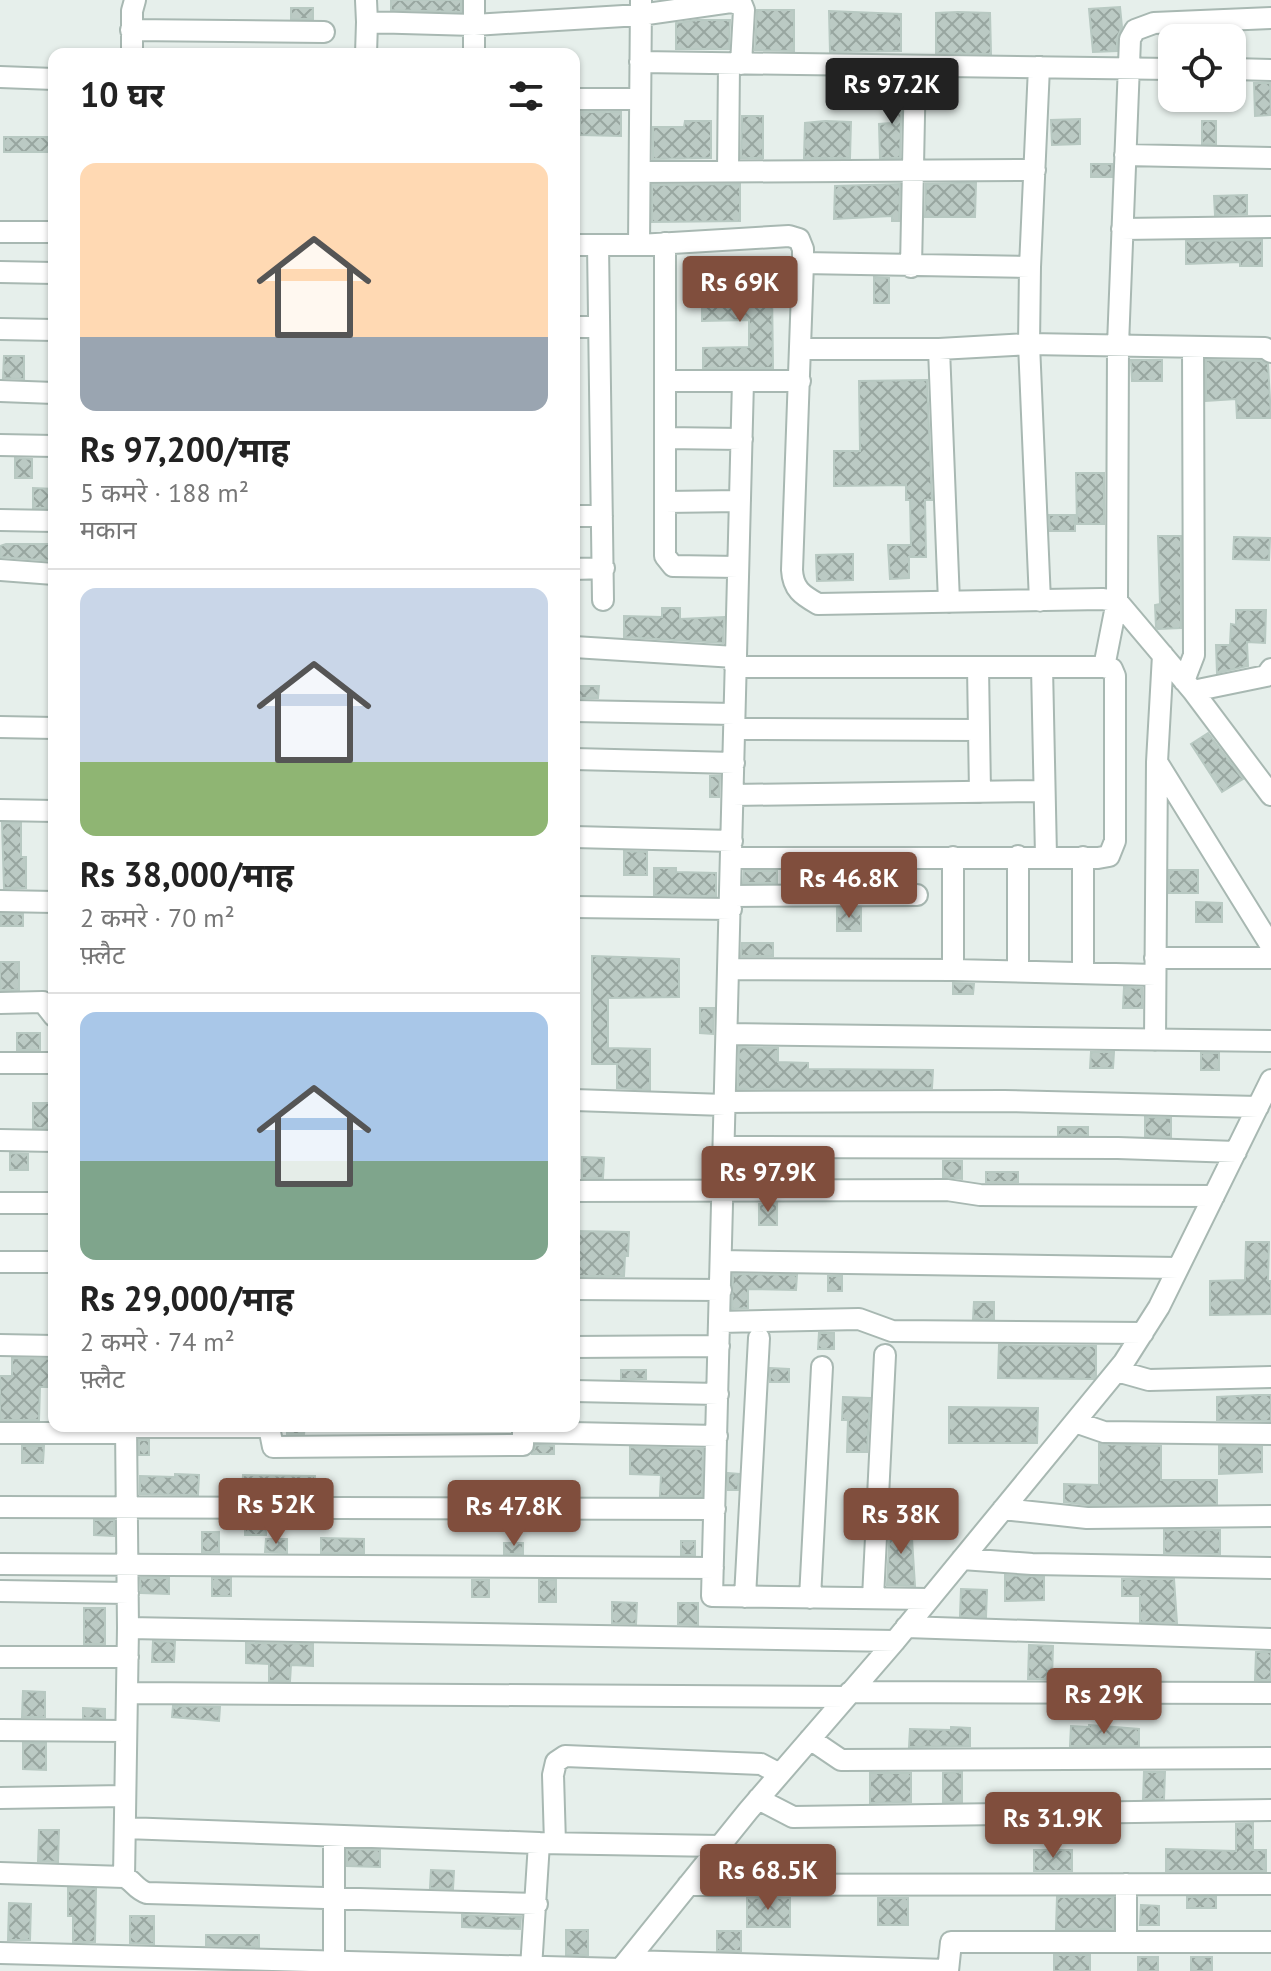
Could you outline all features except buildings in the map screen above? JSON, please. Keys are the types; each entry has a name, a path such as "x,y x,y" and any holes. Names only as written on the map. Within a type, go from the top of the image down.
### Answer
{"street":[{"path":"132,48 135,0"},
{"path":"366,0 366,48"},
{"path":"474,0 474,48"},
{"path":"367,22 474,25 640,8 731,2 742,5 728,171"},
{"path":"639,245 640,8"},
{"path":"1104,667 1117,601 1118,345 1130,39 1135,30 1143,25 1271,18"},
{"path":"131,30 324,32"},
{"path":"640,62 1158,69"},
{"path":"911,267 915,66"},
{"path":"1039,67 1029,344 1040,601"},
{"path":"1246,69 1271,70"},
{"path":"0,77 48,79"},
{"path":"580,99 640,99"},
{"path":"1125,155 1271,158"},
{"path":"640,172 1035,170"},
{"path":"1122,229 1271,227"},
{"path":"0,232 48,232"},
{"path":"580,245 639,245 789,236 799,239 803,263 792,570 797,590 818,604 1117,601 1189,686 1271,795"},
{"path":"665,243 665,556 673,566 738,567"},
{"path":"598,245 603,600"},
{"path":"803,263 1030,267"},
{"path":"0,272 48,273"},
{"path":"580,327 599,327"},
{"path":"0,329 48,330"},
{"path":"800,349 939,349 1029,344 1265,348 1271,352"},
{"path":"1189,686 1194,655 1193,348"},
{"path":"939,349 949,602"},
{"path":"665,381 800,381"},
{"path":"743,381 712,1596 929,1599"},
{"path":"0,391 48,393"},
{"path":"665,438 742,439"},
{"path":"0,445 48,446"},
{"path":"665,502 740,501"},
{"path":"580,516 602,516"},
{"path":"0,520 48,521"},
{"path":"580,569 604,568"},
{"path":"0,570 48,574"},
{"path":"580,648 735,662 1112,669 1115,676 1115,841 1114,850 1109,856 953,857 732,849 580,837"},
{"path":"1155,1040 1157,762 1163,655"},
{"path":"978,667 980,792"},
{"path":"1042,667 1046,856"},
{"path":"1189,686 1266,676 1271,669"},
{"path":"580,711 979,730"},
{"path":"0,727 48,728"},
{"path":"580,759 734,763"},
{"path":"1157,762 1271,946"},
{"path":"733,795 1044,791"},
{"path":"0,810 48,811"},
{"path":"1018,856 1018,971"},
{"path":"953,857 953,970"},
{"path":"1083,857 1083,973"},
{"path":"580,907 917,895"},
{"path":"0,901 48,902"},
{"path":"729,969 1083,973 1271,958"},
{"path":"0,1003 43,1002 48,1008"},
{"path":"727,1034 1271,1041"},
{"path":"0,1063 48,1063"},
{"path":"622,1967 758,1799 900,1634 1117,1371 1143,1333 1178,1268 1271,1080"},
{"path":"580,1100 726,1103 1004,1101 1258,1107"},
{"path":"0,1140 48,1141"},
{"path":"724,1147 1103,1148 1236,1152"},
{"path":"580,1191 947,1190 980,1195 1214,1196"},
{"path":"0,1203 48,1203"},
{"path":"721,1261 1178,1268"},
{"path":"0,1262 48,1262"},
{"path":"580,1289 721,1290"},
{"path":"720,1322 859,1319 892,1331 1143,1333"},
{"path":"745,1597 759,1338"},
{"path":"0,1345 48,1346"},
{"path":"580,1347 719,1346"},
{"path":"873,1598 885,1355"},
{"path":"810,1598 822,1367"},
{"path":"1117,1371 1149,1380 1271,1377"},
{"path":"580,1391 718,1394"},
{"path":"1075,1422 1104,1432 1271,1434"},
{"path":"0,1433 48,1431"},
{"path":"124,1877 128,1693 126,1432"},
{"path":"270,1432 273,1447 523,1445 523,1432 717,1436"},
{"path":"0,1507 715,1509"},
{"path":"1003,1509 1087,1518 1271,1516"},
{"path":"962,1559 1032,1564 1271,1568"},
{"path":"0,1564 713,1568"},
{"path":"0,1591 128,1593"},
{"path":"128,1628 1271,1639"},
{"path":"0,1657 128,1657"},
{"path":"128,1693 1271,1693"},
{"path":"0,1730 126,1731"},
{"path":"810,1739 841,1760 1271,1758"},
{"path":"531,1968 556,1762 565,1756 761,1764 780,1774"},
{"path":"0,1798 124,1796"},
{"path":"758,1799 793,1817 1271,1810"},
{"path":"125,1828 720,1846"},
{"path":"334,1836 334,1966"},
{"path":"0,1873 124,1877 137,1890 147,1893 537,1904"},
{"path":"1126,1884 1126,1942"},
{"path":"688,1885 1271,1884"},
{"path":"0,1953 334,1966 948,1970 951,1942 1271,1942"}]}
